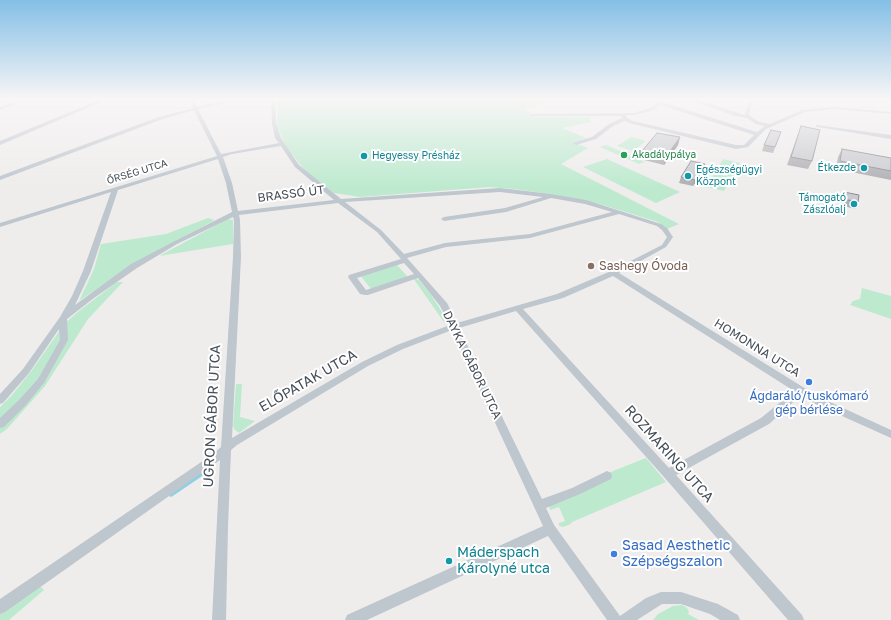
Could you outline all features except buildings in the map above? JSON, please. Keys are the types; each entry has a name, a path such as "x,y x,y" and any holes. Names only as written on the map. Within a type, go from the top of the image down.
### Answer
{"street":[{"path":"0,143 34,129"},
{"path":"0,178 131,129"},
{"name":"UGRON GÁBOR UTCA","path":"205,129 220,157 229,182 236,213 238,257 220,560 219,620"},
{"name":"DAYKA GÁBOR UTCA","path":"276,129 282,144 297,166 338,200 372,225 404,258 444,305 550,529 615,620"},
{"path":"576,143 594,138 607,129"},
{"path":"669,129 736,147 746,146 757,134 764,129"},
{"path":"742,129 757,134"},
{"path":"837,129 891,137"},
{"name":"ŐRSÉG UTCA","path":"0,224 220,157 257,148 282,144"},
{"path":"0,424 22,403 41,381 64,340 63,318 76,296 87,271 115,190"},
{"name":"BRASSÓ ÚT","path":"0,400 23,375 63,318 91,296 134,266 175,243 236,213 338,200 487,190 510,191 586,202 644,220 665,229 670,237 664,246"},
{"name":"BRASSÓ ÚT","path":"444,219 506,210 551,196"},
{"path":"419,275 365,293 352,277 445,245 530,236 620,212"},
{"name":"ELŐPATAK UTCA","path":"0,607 217,457 233,442 365,364 400,347 455,326 560,296 614,273 664,246"},
{"name":"HOMONNA UTCA","path":"614,273 800,391 833,409 891,434"},
{"name":"ROZMARING UTCA","path":"518,309 668,474 797,620"},
{"path":"668,474 765,421 800,391"},
{"path":"539,505 576,491 607,476"},
{"path":"352,620 550,529"},
{"path":"625,620 656,600 662,598 681,598 713,610 733,620"}],"green space":[{"path":"278,129 564,129 586,138 572,142 588,148 561,164 679,224 667,229 658,222 603,205 557,195 514,189 490,187 360,197 334,193 306,172 286,146"},
{"path":"631,137 646,141 633,151 617,146"},
{"name":"Akadálypálya","path":"606,145 645,162 639,164 600,147"},
{"path":"607,159 680,192 656,203 583,167"},
{"path":"723,159 740,163 734,177 715,173"},
{"path":"714,174 731,177 724,191 707,187"},
{"path":"208,218 214,220 132,265 79,301 94,269 101,244 166,234"},
{"path":"228,219 233,220 233,244 159,256"},
{"path":"396,264 408,277 371,289 360,275"},
{"path":"413,278 419,280 431,295 448,321 446,325"},
{"path":"117,282 123,282 88,319 45,386 7,429 0,434 0,407 12,395 32,370 65,323"},
{"path":"862,288 891,296 891,319 850,305 853,301 860,299"},
{"path":"236,384 242,384 240,417 255,421 239,433 233,426"},
{"path":"646,458 666,482 572,522 571,524 563,527 559,526 559,523 565,521 559,507 550,510 549,506 603,475"},
{"path":"40,586 44,590 9,620 0,620 0,612"},
{"path":"682,605 687,608 689,612 688,614 699,620 653,620 658,614 673,606"}],"waterway":[{"path":"171,495 202,474 203,470"}],"place":[{"name":"Akadálypálya","path":"624,155"},
{"name":"Hegyessy Présház","path":"364,156"},
{"name":"Étkezde","path":"864,168"},
{"name":"Egészségügyi Központ","path":"688,176"},
{"name":"Támogató Zászlóalj","path":"854,204"},
{"name":"Sashegy Óvoda","path":"591,266"},
{"name":"Ágdaráló/tuskómaró gép bérlése","path":"809,382"},
{"name":"Sasad Aesthetic Szépségszalon","path":"614,554"},
{"name":"Máderspach Károlyné utca","path":"449,561"}]}
